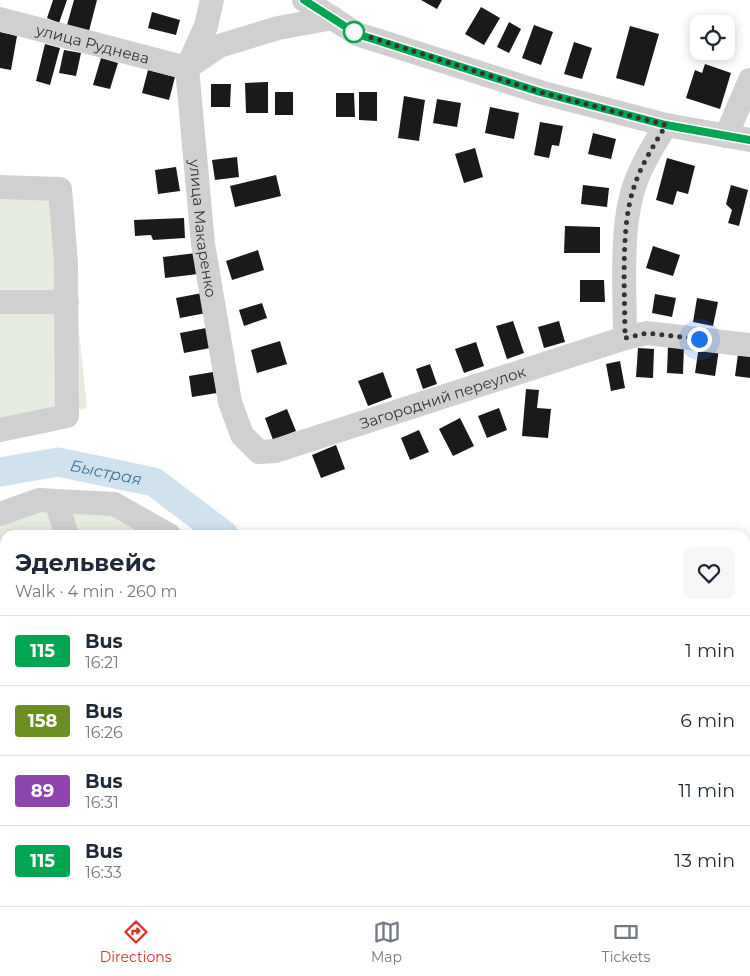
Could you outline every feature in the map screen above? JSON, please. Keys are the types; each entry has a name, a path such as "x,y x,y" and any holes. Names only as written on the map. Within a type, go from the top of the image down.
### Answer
{"street":[{"name":"улица Макаренко","path":"212,0 206,26 187,68 203,244 230,402 242,435 259,452"},
{"path":"304,0 357,34 540,92 666,125 750,140"},
{"path":"187,68 219,46 278,28 333,18"},
{"name":"улица Руднева","path":"0,19 187,68"},
{"path":"726,136 750,80"},
{"path":"625,338 626,238 633,188 646,159 666,125"},
{"path":"0,187 60,189 67,302 67,416 0,430"},
{"path":"0,302 67,302"},
{"name":"Загородний переулок","path":"259,452 275,451 625,338 647,333 750,345"},
{"path":"0,514 38,500 114,504 160,530"},
{"path":"56,501 65,530"}],"shaded area":[{"path":"0,177 63,179 87,408 44,417 0,439"},
{"path":"43,491 158,530 0,530 0,510"}],"building":[{"path":"53,0 67,0 59,23 47,18"},
{"path":"74,0 97,0 89,31 67,25"},
{"path":"421,0 442,0 437,9"},
{"path":"481,7 500,18 484,45 465,34"},
{"path":"152,12 180,20 176,35 148,28"},
{"path":"509,22 521,29 509,53 497,47"},
{"path":"534,25 553,32 541,65 522,58"},
{"path":"630,26 659,34 644,86 616,78"},
{"path":"0,32 17,36 11,70 0,68"},
{"path":"574,42 592,48 582,79 564,74"},
{"path":"45,44 60,48 50,85 36,81"},
{"path":"64,50 81,53 76,76 59,73"},
{"path":"101,58 118,63 110,89 93,85"},
{"path":"705,64 731,73 720,109 686,98 695,70 702,73"},
{"path":"148,70 175,77 169,100 142,93"},
{"path":"268,82 268,113 246,113 245,83"},
{"path":"211,84 231,84 230,107 211,107"},
{"path":"275,92 293,92 293,115 275,115"},
{"path":"359,92 377,92 377,121 359,120"},
{"path":"336,93 354,93 355,117 336,117"},
{"path":"404,96 425,100 419,141 398,138"},
{"path":"437,99 461,103 457,127 433,123"},
{"path":"490,107 519,113 514,139 485,133"},
{"path":"540,122 563,126 559,146 552,145 549,158 534,155"},
{"path":"593,133 616,139 611,159 588,154"},
{"path":"475,148 483,177 464,183 455,154"},
{"path":"237,157 239,177 215,180 212,160"},
{"path":"667,158 695,166 688,194 677,191 673,205 656,200"},
{"path":"176,167 180,191 158,194 155,170"},
{"path":"276,175 281,196 235,207 230,186"},
{"path":"583,185 609,188 607,207 581,204"},
{"path":"731,185 748,190 739,226 728,223 732,210 726,204"},
{"path":"184,218 185,238 153,240 151,235 135,236 134,220"},
{"path":"565,226 600,227 600,253 564,253"},
{"path":"653,246 680,255 673,276 646,268"},
{"path":"258,250 264,270 232,280 226,261"},
{"path":"196,253 198,274 165,278 163,257"},
{"path":"580,280 604,280 605,302 580,302"},
{"path":"202,293 206,313 180,318 176,298"},
{"path":"655,294 676,298 672,317 652,313"},
{"path":"697,298 718,302 713,326 693,322"},
{"path":"262,303 267,318 244,326 239,310"},
{"path":"513,321 524,353 507,359 496,326"},
{"path":"559,321 565,342 544,348 538,327"},
{"path":"206,328 210,348 184,353 180,333"},
{"path":"280,341 287,364 257,373 251,350"},
{"path":"476,342 484,366 464,373 455,349"},
{"path":"668,345 684,345 683,374 667,373"},
{"path":"699,346 719,349 715,376 695,373"},
{"path":"638,348 654,349 653,378 636,377"},
{"path":"738,354 750,356 750,378 735,376"},
{"path":"620,361 625,388 611,391 606,364"},
{"path":"430,364 437,384 423,389 416,369"},
{"path":"213,372 217,393 192,397 189,376"},
{"path":"383,372 392,397 368,406 358,381"},
{"path":"526,389 539,390 537,408 551,409 548,438 522,436"},
{"path":"499,408 507,430 487,438 478,416"},
{"path":"287,409 296,431 273,440 265,418"},
{"path":"460,418 474,446 453,456 439,429"},
{"path":"419,430 429,452 410,460 401,438"},
{"path":"336,445 345,469 321,478 312,455"}],"waterway":[{"name":"Быстрая","path":"0,472 58,462 154,482 217,530"}],"bus line":[{"name":"115","path":"304,0 357,34 540,92 666,125 750,140"}],"route":[{"path":"354,32 540,92 666,125 646,159 633,188 626,238 625,338 647,333 699,339"}]}
